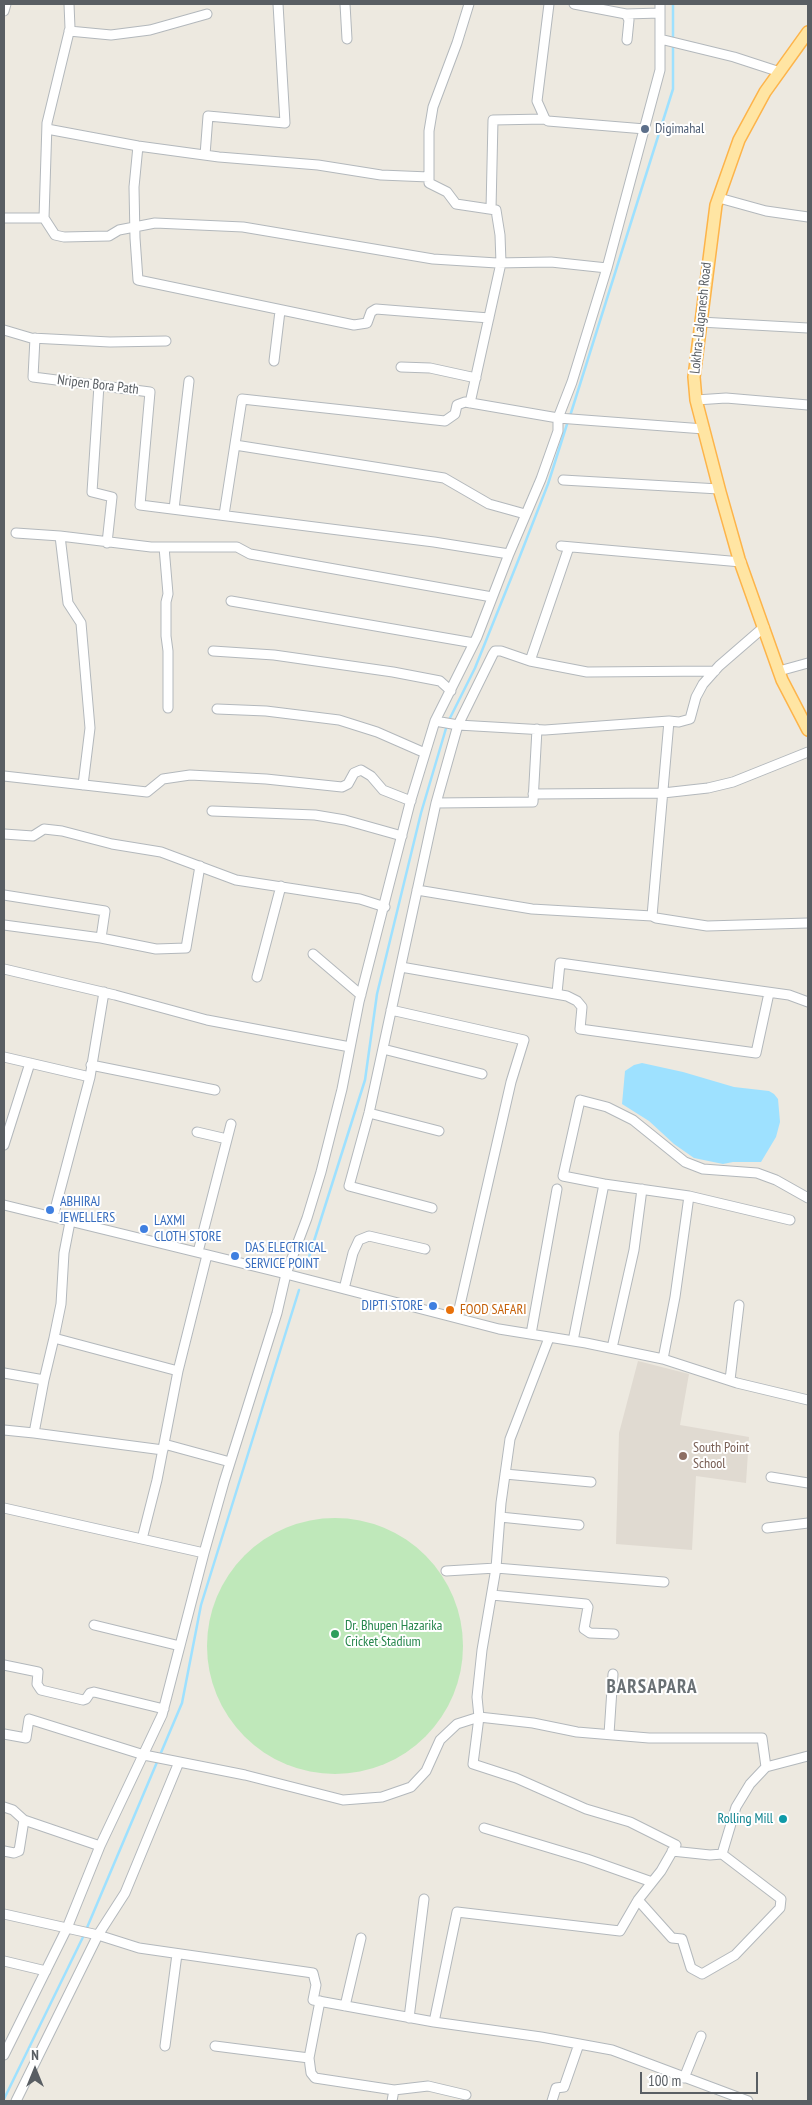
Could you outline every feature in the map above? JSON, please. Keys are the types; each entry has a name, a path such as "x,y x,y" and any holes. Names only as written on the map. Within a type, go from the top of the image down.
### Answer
{"main road":[{"name":"Lokhra-Lalganesh Road","path":"808,32 766,92 739,140 719,198 708,258 694,377 696,400 719,489 741,562 779,671 808,730"}],"street":[{"path":"4,11 6,4"},
{"path":"68,4 69,31 47,129 44,218 55,235 64,237 108,236 119,230 155,223 243,227 296,234 433,259 501,263 551,262 607,268"},
{"path":"205,155 208,116 285,123 278,4"},
{"path":"344,4 347,39"},
{"path":"469,4 457,43 433,107 430,131 430,183 447,192 456,204 496,210 501,263 470,403"},
{"path":"545,119 537,101 549,4"},
{"path":"4,2055 6,2045 46,1972 67,1928 100,1846 164,1709 204,1553 230,1462 277,1313 286,1274 308,1218 321,1172 361,995 425,753 450,691 474,643 525,514 541,479 558,431 560,418 587,337 607,268 660,70 660,8 626,14 574,4"},
{"path":"69,31 111,35 150,30 207,14"},
{"path":"626,14 629,20 627,40"},
{"path":"660,39 734,57 780,72"},
{"path":"491,209 493,120 545,119 548,121 645,129"},
{"path":"47,129 138,146 205,155 318,165 381,175 430,177"},
{"path":"138,146 134,187 138,280 354,325 367,323 371,312 376,309 489,318"},
{"path":"719,198 766,211 808,217"},
{"path":"4,218 44,218"},
{"path":"274,361 280,311"},
{"path":"700,322 808,328"},
{"path":"4,330 35,338 110,342 166,341"},
{"name":"Nripen Bora Path","path":"35,338 33,377 150,392 140,505 174,509"},
{"path":"401,367 430,368 476,378"},
{"path":"189,381 174,509 434,542 509,554"},
{"path":"99,386 92,492 112,497 107,543"},
{"path":"696,400 726,398 808,405"},
{"path":"224,515 242,399 445,421 455,414 457,405 470,403 560,418 704,429"},
{"path":"235,445 444,478 489,504 525,514"},
{"path":"563,480 719,489"},
{"path":"16,533 164,548 237,547 250,554 492,597"},
{"path":"60,536 68,603 81,623 90,728 83,784"},
{"path":"530,660 565,547 741,562"},
{"path":"164,548 168,594 166,636 168,651 168,708"},
{"path":"231,601 474,643"},
{"path":"438,722 457,725 537,729 679,722 690,719 696,697 703,684 764,627"},
{"path":"213,651 274,655 393,672 440,681 450,691"},
{"path":"432,1208 349,1186 369,1113 436,803 457,725 495,651 587,672 715,671"},
{"path":"779,671 808,663"},
{"path":"217,709 293,714 339,720 378,732 425,753"},
{"path":"652,916 669,721"},
{"path":"436,803 533,802 537,729"},
{"path":"533,794 663,793 708,788 733,782 808,752"},
{"path":"4,776 147,792 163,778 190,775 266,779 342,787 348,784 354,774 361,770 372,776 383,790 411,801"},
{"path":"212,811 315,816 345,820 402,836"},
{"path":"4,834 33,836 44,829 62,831 112,844 161,852 236,880 360,899 385,907"},
{"path":"4,925 102,938 156,949 186,948 200,866"},
{"path":"257,977 281,886"},
{"path":"417,890 532,909 652,916 707,926 808,923"},
{"path":"4,895 105,911 102,938"},
{"path":"313,954 361,995"},
{"path":"557,993 560,962 789,996 808,1002"},
{"path":"401,967 557,993 577,1001 582,1007 580,1029 756,1053 769,993"},
{"path":"4,969 104,992 207,1020 350,1047"},
{"path":"52,1217 90,1077 104,992"},
{"path":"391,1010 524,1040 511,1082 457,1318"},
{"path":"383,1049 482,1074"},
{"path":"4,1057 90,1077"},
{"path":"4,1145 30,1063"},
{"path":"91,1065 215,1090"},
{"path":"790,1220 689,1196 563,1176 580,1100 607,1107 633,1120 685,1162 703,1169 757,1174 776,1180 808,1198"},
{"path":"369,1113 439,1131"},
{"path":"142,1539 164,1447 178,1371 231,1124"},
{"path":"197,1132 227,1139"},
{"path":"573,1341 604,1184"},
{"path":"531,1334 557,1189"},
{"path":"612,1348 634,1250 642,1189"},
{"path":"663,1359 671,1327 689,1196"},
{"path":"4,1205 286,1274 499,1330 573,1341 663,1359 730,1380 808,1400"},
{"path":"34,1433 61,1297 64,1253 70,1222"},
{"path":"344,1289 358,1240 369,1236 424,1249"},
{"path":"730,1380 739,1305"},
{"path":"54,1338 178,1371"},
{"path":"434,2022 457,1912 620,1931 638,1900 676,1845 630,1822 586,1809 516,1778 473,1764 479,1717 477,1696 481,1658 496,1568 500,1517 511,1436 549,1338"},
{"path":"4,1373 44,1380"},
{"path":"4,1430 164,1447 230,1462"},
{"path":"505,1474 591,1482"},
{"path":"771,1477 808,1483"},
{"path":"4,1508 204,1553"},
{"path":"500,1517 579,1525"},
{"path":"767,1528 808,1523"},
{"path":"446,1571 496,1568 664,1582"},
{"path":"492,1594 586,1604 588,1607 584,1629 590,1633 614,1634"},
{"path":"94,1625 180,1646"},
{"path":"4,1665 38,1672 37,1684 40,1690 83,1700 86,1699 90,1692 94,1692 164,1709"},
{"path":"609,1734 613,1674"},
{"path":"4,1734 26,1738 29,1719 144,1755 245,1775 343,1800 382,1797 411,1787 426,1771 440,1740 457,1724 479,1717 533,1723 578,1732 649,1738 762,1738 766,1767"},
{"path":"722,1854 736,1807 750,1784 766,1767 808,1756"},
{"path":"16,2101 98,1935 124,1893 179,1762"},
{"path":"4,1808 13,1810 24,1820 100,1846"},
{"path":"4,1851 14,1853 19,1851 24,1820"},
{"path":"484,1828 588,1859 652,1882"},
{"path":"638,1900 672,1938 682,1939 691,1968 702,1974 735,1955 780,1908 782,1899 722,1854 710,1855 672,1851"},
{"path":"409,2018 424,1899"},
{"path":"4,1914 98,1935 139,1948 313,1973 316,1985 313,2000 409,2018 612,2050 748,2101"},
{"path":"345,2006 361,1938"},
{"path":"165,2046 177,1954"},
{"path":"4,1961 46,1972"},
{"path":"320,2001 309,2058 311,2073 315,2078 394,2090 428,2086 466,2095"},
{"path":"684,2078 702,2036"},
{"path":"552,2101 556,2088 564,2087 579,2044"},
{"path":"215,2046 309,2058"},
{"path":"392,2101 394,2090"}],"shaded area":[{"name":"South Point School","path":"638,1361 689,1374 680,1425 749,1437 746,1483 696,1476 692,1550 616,1544 619,1433"}],"green space":[{"name":"Dr. Bhupen Hazarika Cricket Stadium","path":"335,1518 372,1523 395,1533 426,1555 448,1586 458,1609 463,1646 458,1683 448,1706 426,1737 395,1759 372,1769 335,1774 298,1769 275,1759 244,1737 222,1706 212,1683 207,1646 212,1609 222,1586 244,1555 275,1533 298,1523"}],"water":[{"path":"642,1063 683,1072 734,1087 769,1091 774,1094 778,1099 780,1122 776,1137 761,1162 723,1164 694,1158 674,1144 649,1121 622,1104 625,1071 634,1065"}],"waterway":[{"path":"673,4 673,39"},
{"path":"570,416 673,89 673,45"},
{"path":"449,720 475,668 518,561 548,484 568,421"},
{"path":"308,1260 365,1080 377,994 421,813 447,725"},
{"path":"86,1930 182,1703 201,1605 299,1290"},
{"path":"4,2099 84,1935"}],"place":[{"name":"Digimahal","path":"645,129"},
{"name":"ABHIRAJ JEWELLERS","path":"50,1210"},
{"name":"LAXMI CLOTH STORE","path":"144,1229"},
{"name":"DAS ELECTRICAL SERVICE POINT","path":"235,1256"},
{"name":"DIPTI STORE","path":"433,1306"},
{"name":"FOOD SAFARI","path":"450,1310"},
{"name":"South Point School","path":"683,1456"},
{"name":"Dr. Bhupen Hazarika Cricket Stadium","path":"335,1634"},
{"name":"Rolling Mill","path":"783,1819"}],"district":[{"name":"BARSAPARA","path":"652,1688"}]}
